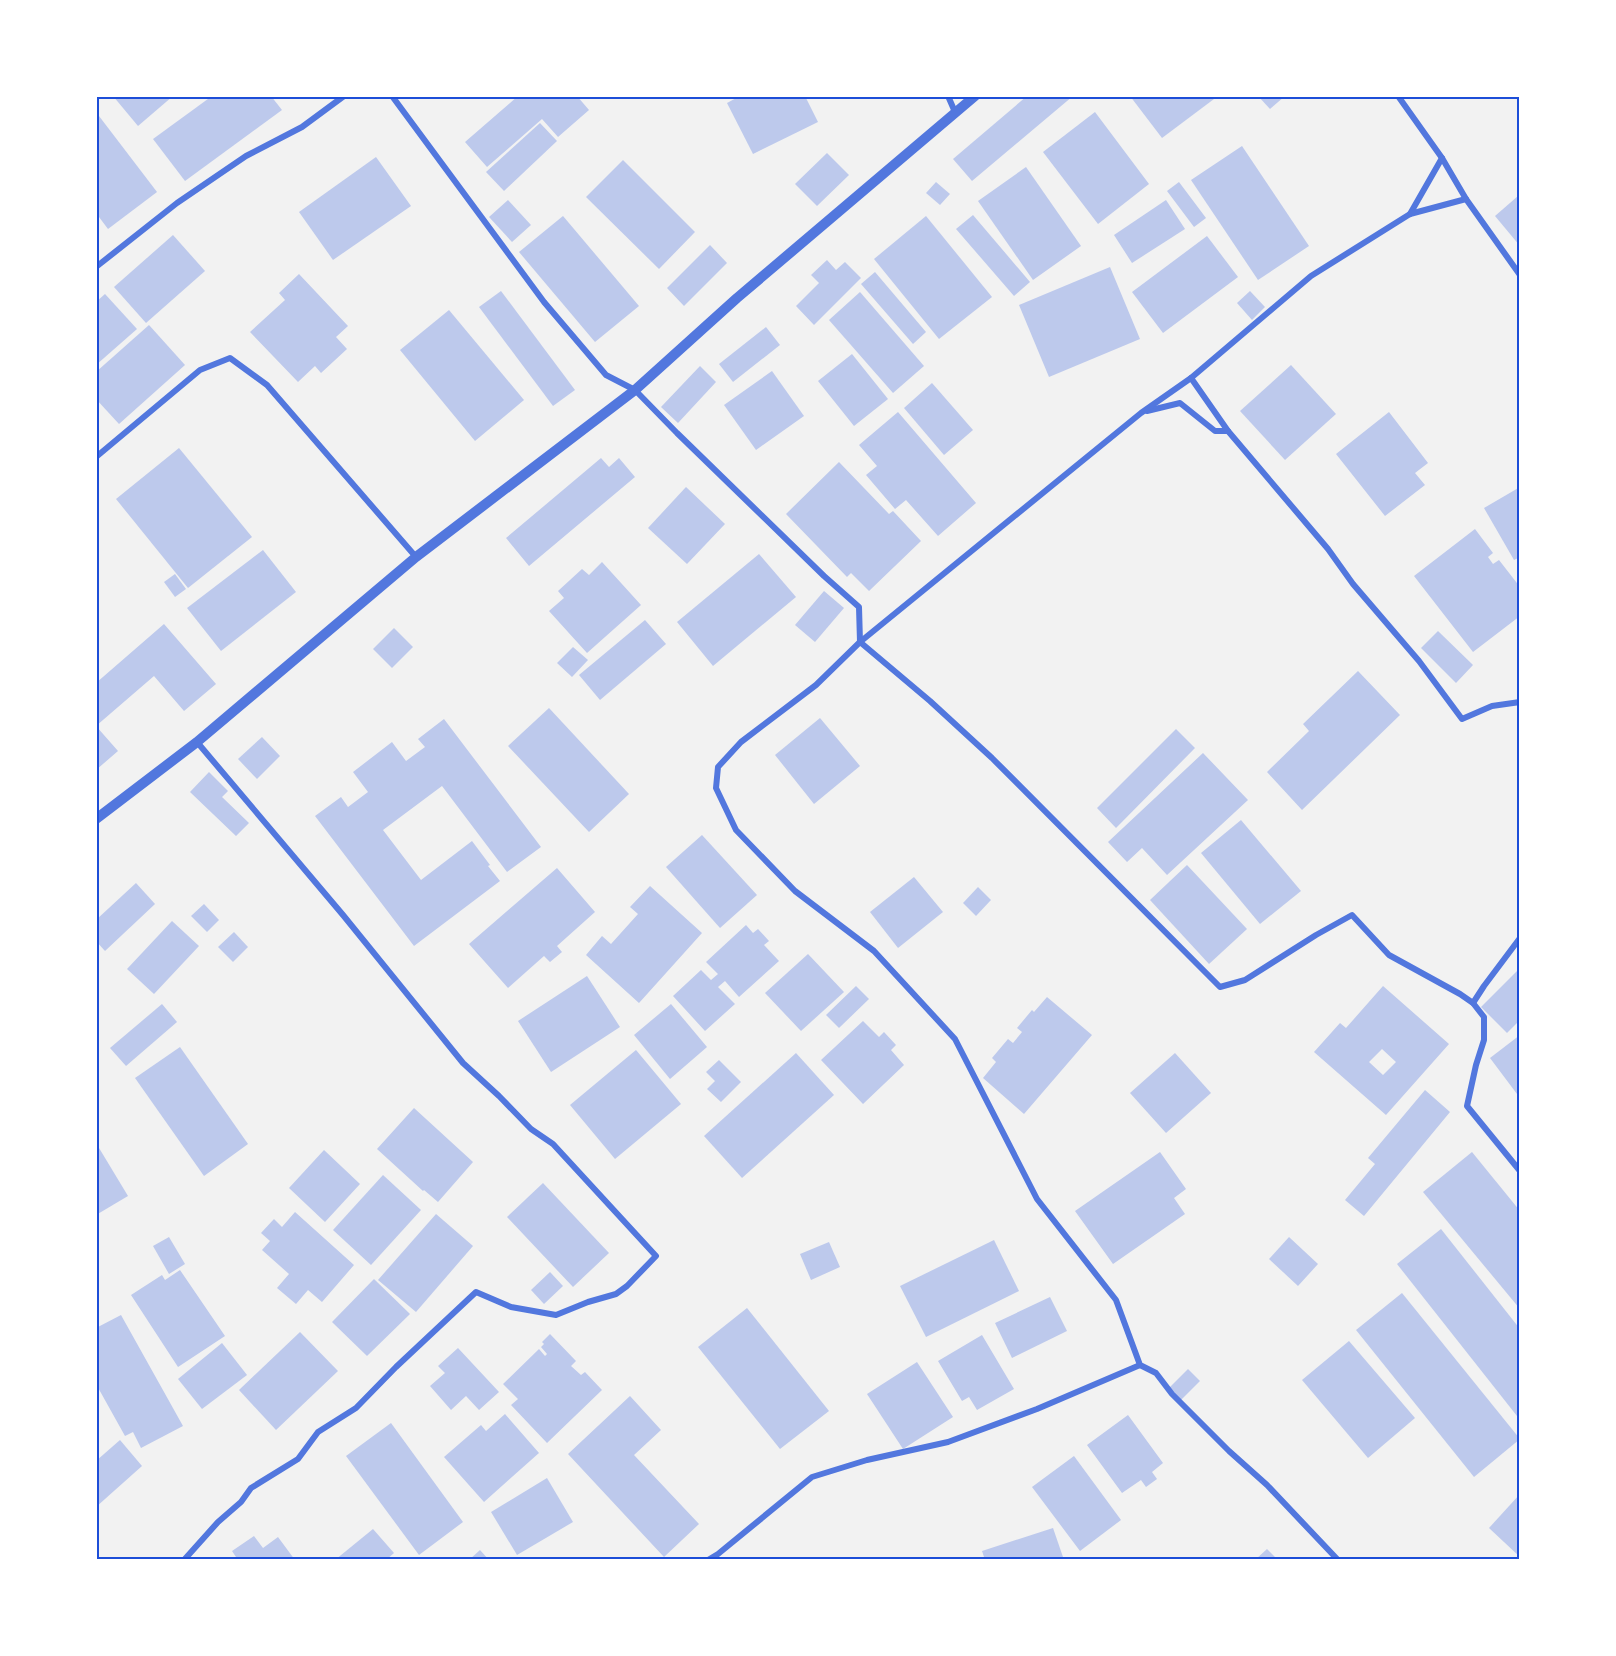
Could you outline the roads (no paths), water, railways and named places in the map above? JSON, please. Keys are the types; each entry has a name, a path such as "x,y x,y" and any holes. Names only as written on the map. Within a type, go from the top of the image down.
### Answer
{"street":[{"path":"96,267 197,189 246,156 302,127 344,96"},
{"path":"392,96 544,302 606,375 635,390 676,433 816,568 860,607 860,642 930,701 992,758 1220,987 1245,980 1352,915 1389,955 1473,1003 1484,1017 1484,1040 1467,1106 1520,1172"},
{"path":"948,96 955,112"},
{"path":"96,819 197,742 416,557 635,390 736,298 975,96"},
{"path":"1398,96 1442,158 1466,199 1520,275"},
{"path":"1410,214 1442,158"},
{"path":"1338,1560 1267,1485 1172,1394 1156,1373 1140,1365 1116,1300 1037,1198 955,1039 874,951 795,891 736,830 716,788 718,767 741,742 816,685 860,642 1141,413 1191,378 1311,276 1410,214 1466,199"},
{"path":"96,457 200,370 230,358 267,386 416,557"},
{"path":"1191,378 1228,431 1328,549 1353,584 1419,661 1462,719 1492,706 1520,702"},
{"path":"1141,413 1180,403 1215,431 1228,431"},
{"path":"184,1560 218,1522 241,1502 251,1488 298,1459 318,1432 356,1408 476,1292 511,1307 556,1315 616,1294 656,1256 553,1144 531,1129 462,1063 343,915 197,742"},
{"path":"1473,1003 1520,938"},
{"path":"708,1560 812,1478 867,1460 948,1442 1037,1409 1140,1365"}]}
